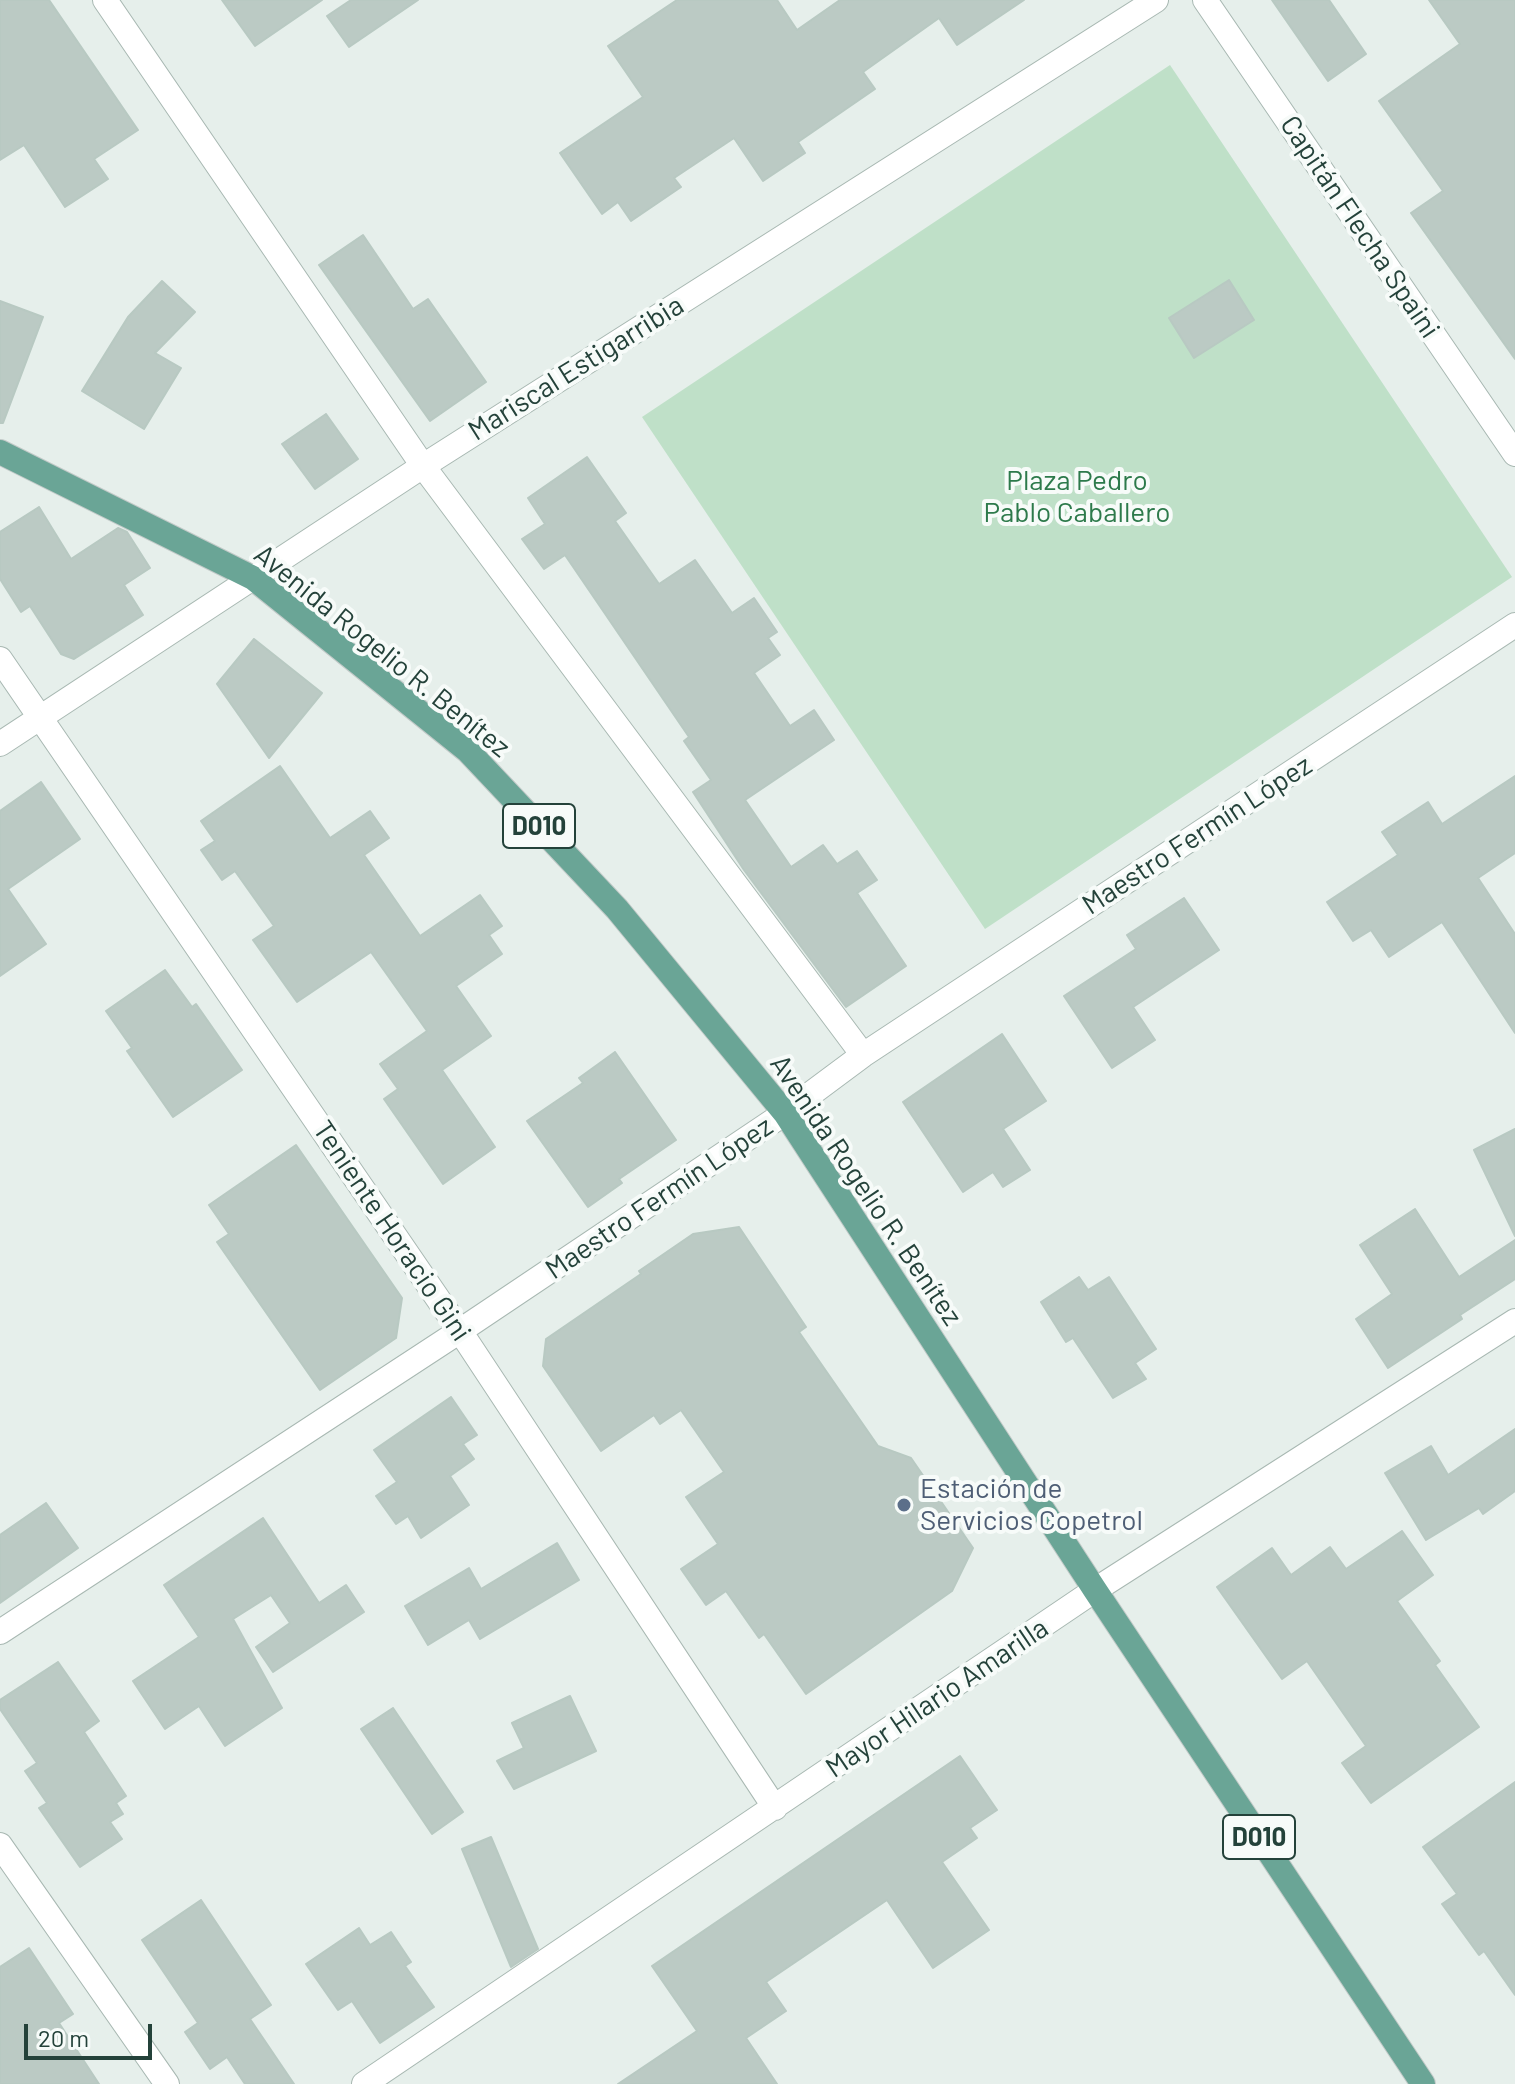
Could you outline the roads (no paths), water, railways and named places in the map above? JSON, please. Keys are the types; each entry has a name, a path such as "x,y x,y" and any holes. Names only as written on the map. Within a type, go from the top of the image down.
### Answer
{"main road":[{"name":"Avenida Rogelio R. Benítez","path":"0,452 253,578 468,751 617,909 785,1113 1095,1590 1423,2084"}],"street":[{"path":"105,0 423,466 863,1055"},
{"name":"Mariscal Estigarribia","path":"0,744 423,466 1156,0"},
{"name":"Capitán Flecha Spaini","path":"1205,0 1515,454"},
{"name":"Maestro Fermín López","path":"0,1632 460,1331 785,1113 863,1055 1515,625"},
{"name":"Teniente Horacio Gini","path":"0,659 460,1331 775,1808"},
{"name":"Mayor Hilario Amarilla","path":"364,2084 1095,1590 1515,1321"},
{"path":"0,1845 167,2084"}],"place":[{"name":"Estación de Servicios Copetrol","path":"904,1505"}],"park label":[{"name":"Plaza Pedro Pablo Caballero","path":"1077,497"}]}
